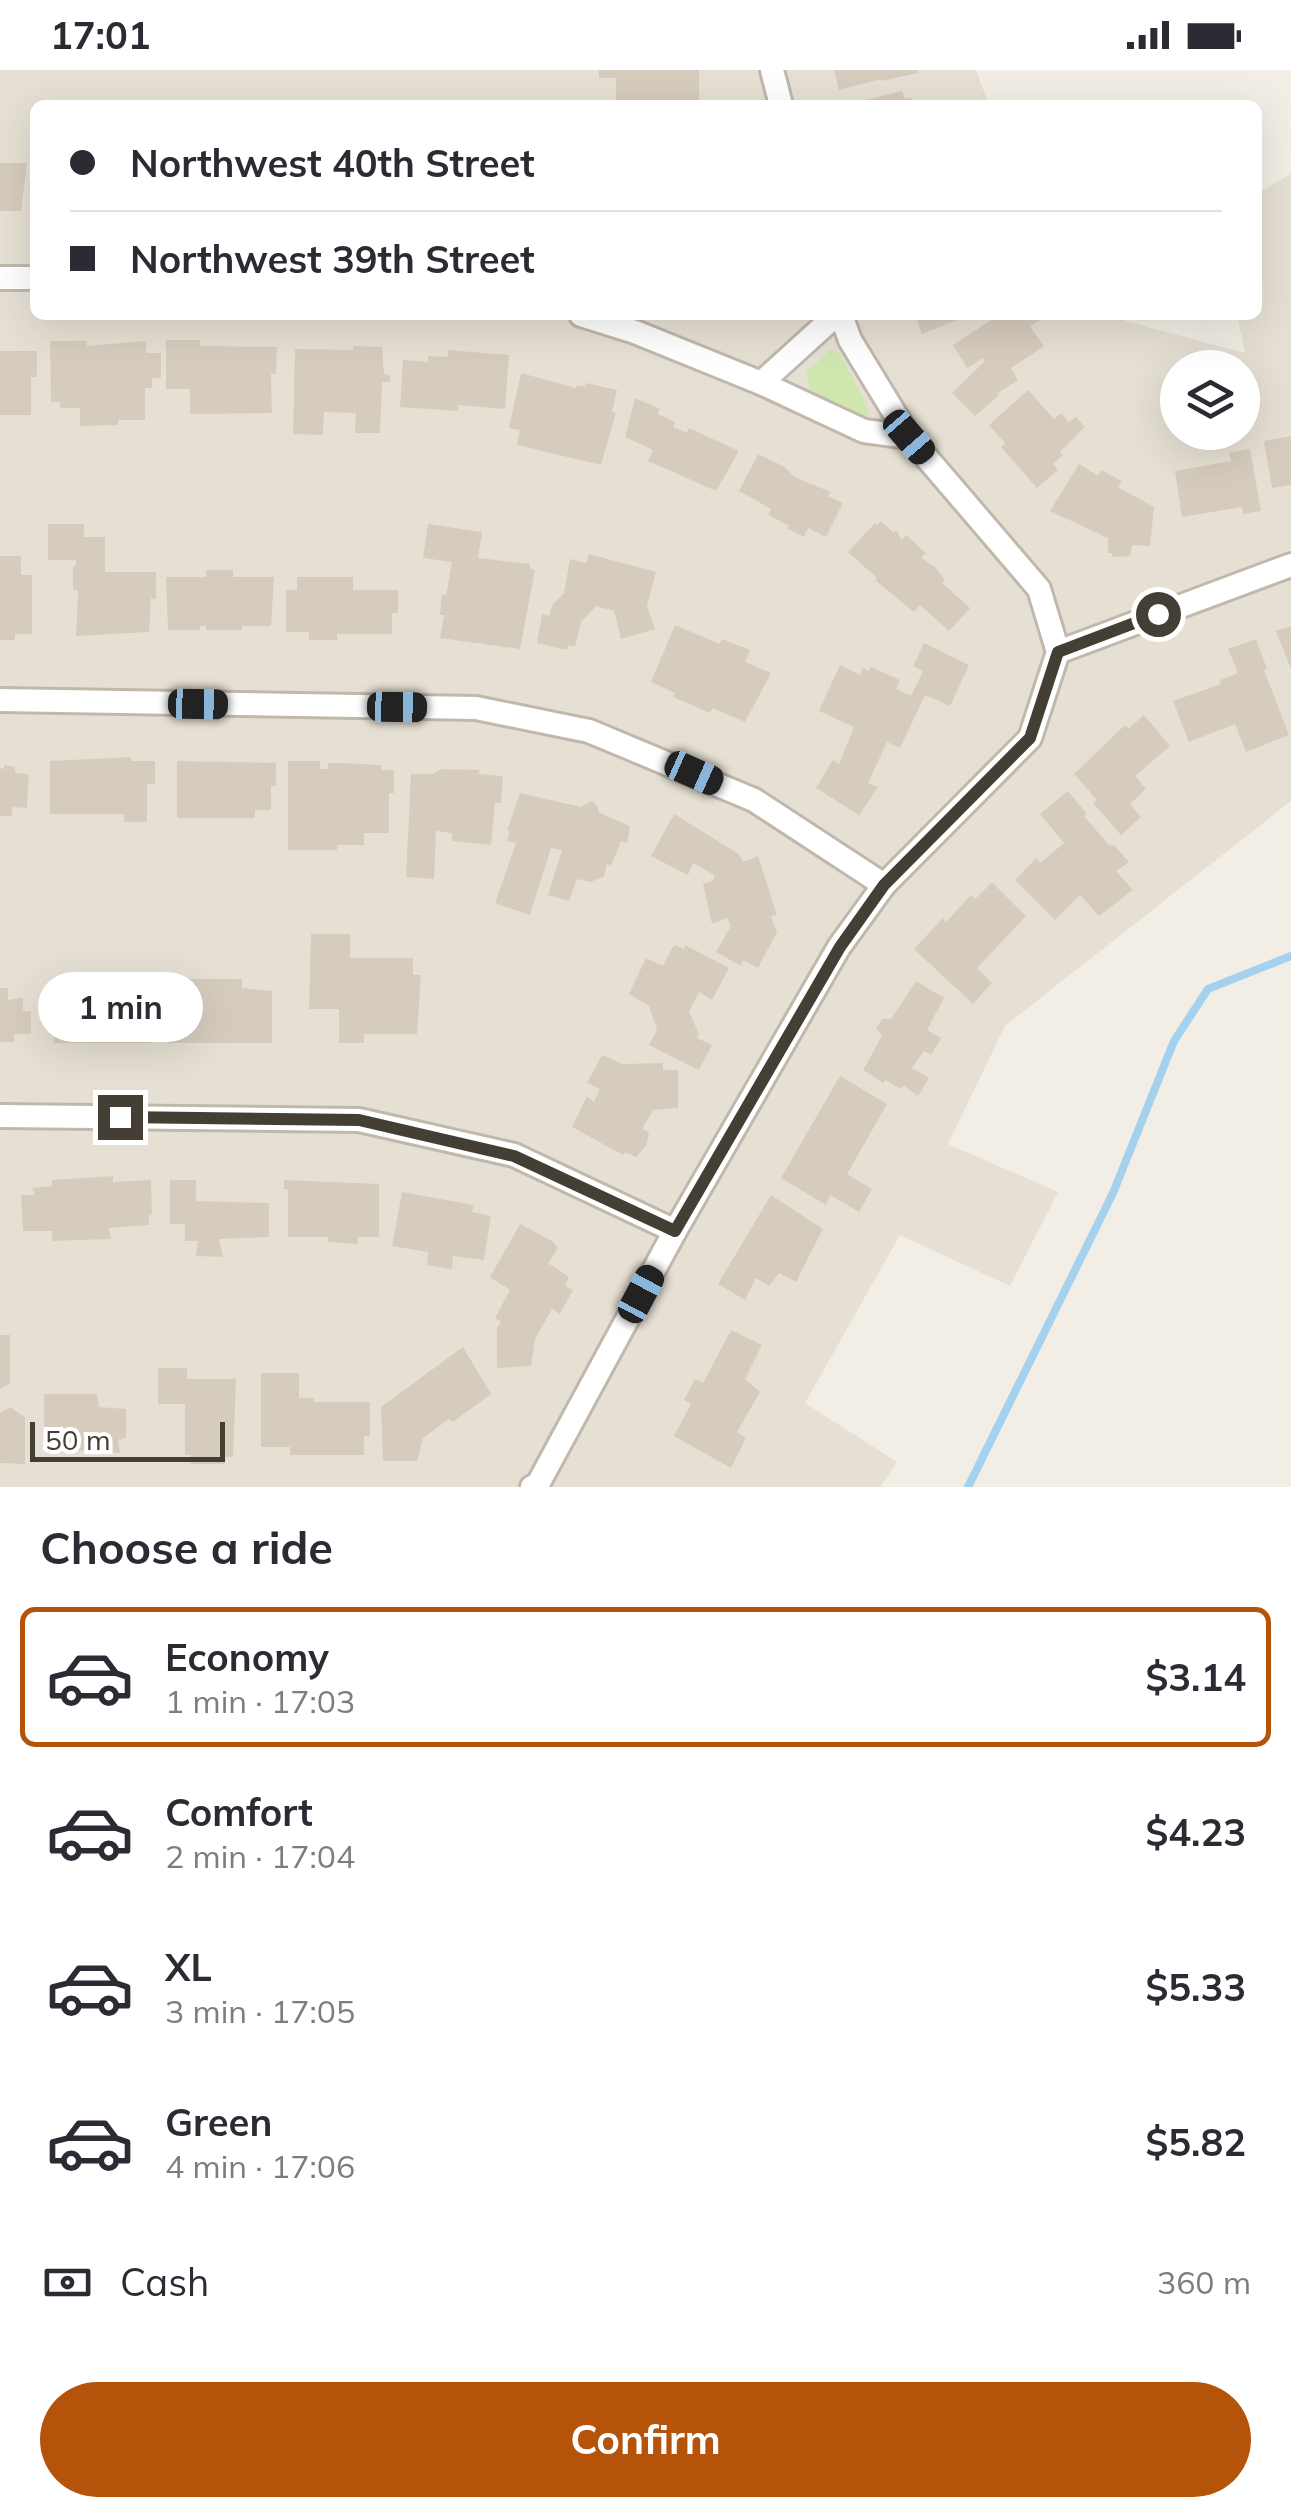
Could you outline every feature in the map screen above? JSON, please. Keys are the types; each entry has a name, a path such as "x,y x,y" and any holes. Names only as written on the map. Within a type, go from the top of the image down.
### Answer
{"street":[{"path":"772,70 780,100"},
{"path":"0,278 30,278"},
{"path":"596,320 761,383 864,431 909,437"},
{"path":"761,383 832,320"},
{"path":"532,1487 538,1484 675,1231 840,947 884,885 1030,738 1058,652 1039,590 909,437 840,320"},
{"path":"1058,652 1291,565"},
{"path":"0,700 476,708 589,732 754,800 884,885"},
{"path":"0,1116 359,1120 514,1156 675,1231"}],"shaded area":[{"path":"0,70 976,70 987,100 30,100 30,320 1122,320 1234,350 1160,350 1160,450 1260,450 1260,350 1244,350 1238,320 1262,320 1262,191 1291,174 1291,801 1005,1026 948,1144 1058,1192 1010,1286 900,1235 805,1403 897,1462 880,1487 0,1487"}],"green space":[{"path":"830,350 839,352 870,412 863,417 810,390 806,373"}],"building":[{"path":"599,70 699,70 699,100 616,100 616,78 599,78"},
{"path":"834,70 917,70 918,73 839,90"},
{"path":"902,91 905,99 912,100 866,100"},
{"path":"0,163 27,163 21,211 0,211"},
{"path":"917,320 957,320 922,334"},
{"path":"991,320 1040,320 1030,326 1044,346 1011,368 1018,380 975,416 952,393 985,361 983,358 967,368 953,345"},
{"path":"166,340 200,340 200,346 277,347 276,374 271,374 272,413 190,414 190,389 166,389"},
{"path":"50,341 87,341 87,346 146,341 146,353 161,353 161,378 152,378 152,388 145,388 145,420 80,426 80,408 60,408 60,402 51,402"},
{"path":"353,346 382,347 384,374 390,375 390,382 382,382 380,433 355,433 356,413 324,412 323,435 293,434 295,349 353,350"},
{"path":"448,350 509,355 505,409 458,405 458,411 400,407 403,360 428,362 428,356 448,357"},
{"path":"0,351 37,351 37,377 31,377 31,415 0,415"},
{"path":"521,373 576,388 585,387 586,383 617,390 612,412 616,413 601,465 517,445 520,430 509,428"},
{"path":"1028,390 1054,419 1061,413 1069,422 1076,417 1085,427 1060,452 1063,455 1053,464 1058,470 1037,488 1001,447 1005,443 989,425"},
{"path":"635,398 660,409 657,414 675,422 673,427 687,433 689,428 739,451 716,491 648,461 653,450 625,437"},
{"path":"1291,436 1291,485 1272,488 1264,441"},
{"path":"1250,450 1261,511 1243,514 1242,507 1182,517 1175,471 1231,461 1229,453"},
{"path":"758,454 783,466 796,478 831,492 828,496 843,503 826,537 808,528 804,537 768,515 771,509 739,491"},
{"path":"1079,464 1098,476 1101,470 1122,481 1118,487 1154,507 1150,546 1132,545 1130,556 1112,557 1108,553 1108,538 1050,511"},
{"path":"881,521 894,533 896,530 902,540 906,535 926,553 921,558 936,568 945,580 942,583 970,608 949,631 920,605 914,612 848,552"},
{"path":"48,524 84,524 84,537 105,537 105,572 156,572 156,600 151,598 149,632 76,636 76,560 48,560"},
{"path":"428,524 482,532 478,558 530,564 535,570 520,649 440,638 442,594 446,596 452,562 423,558"},
{"path":"589,554 656,572 647,606 655,629 621,639 614,611 596,606 581,622 575,647 568,645 567,650 537,643 542,614 549,616 552,605 564,593 570,559 586,563"},
{"path":"0,556 21,556 21,575 32,575 32,634 15,634 15,640 0,640"},
{"path":"206,570 233,570 233,577 274,577 271,626 168,630 166,577 206,577"},
{"path":"297,577 353,577 353,590 398,590 398,613 392,613 392,634 337,634 337,640 309,640 309,632 286,632 286,590 297,590"},
{"path":"675,625 720,644 722,639 750,650 745,662 771,673 745,722 712,708 710,713 673,697 675,693 651,682"},
{"path":"1291,626 1291,669 1276,631"},
{"path":"1256,639 1289,735 1246,752 1235,724 1189,742 1173,701 1221,684 1220,680 1238,673 1228,649"},
{"path":"924,643 969,665 950,706 925,695 900,748 887,742 868,783 878,787 859,815 816,788 833,760 839,764 854,727 819,711 840,665 860,675 863,668 869,671 871,667 900,680 896,689 911,696 923,671 913,666"},
{"path":"1144,715 1170,746 1135,776 1146,789 1130,804 1141,817 1121,835 1074,774 1125,725 1129,728"},
{"path":"131,757 131,761 155,761 155,784 147,784 147,822 124,822 124,814 50,814 50,761"},
{"path":"177,761 276,763 271,810 255,810 255,818 177,818"},
{"path":"288,761 320,761 320,769 328,769 328,763 343,763 381,765 381,770 394,770 394,793 389,793 389,833 364,833 364,845 337,845 337,850 288,850"},
{"path":"4,765 15,767 15,773 29,774 27,808 12,807 12,816 0,816 0,768 4,769"},
{"path":"442,769 480,770 478,774 503,776 501,803 495,803 491,845 452,841 452,833 436,831 434,879 406,877 411,774 432,774"},
{"path":"1068,791 1087,814 1084,816 1129,862 1116,871 1133,890 1099,916 1080,895 1055,920 1015,880 1036,858 1040,863 1064,843 1040,814"},
{"path":"520,793 581,807 592,801 598,812 630,826 627,843 621,841 611,866 607,863 604,877 590,882 577,879 569,901 548,895 562,850 551,848 530,915 495,903 516,843 507,841 507,831"},
{"path":"674,814 739,854 743,862 758,856 777,915 771,916 777,932 758,968 743,960 741,966 716,952 731,926 727,918 712,924 703,884 714,880 714,875 693,863 688,875 651,856"},
{"path":"992,882 1026,916 977,968 992,983 973,1004 914,949 943,918 946,922 971,895 975,899"},
{"path":"311,934 350,934 350,958 413,958 413,975 421,975 417,1034 364,1034 364,1043 339,1043 339,1009 309,1009"},
{"path":"674,945 684,949 685,945 729,968 712,1000 699,992 689,1011 699,1034 697,1038 712,1045 699,1070 649,1045 657,1030 649,1006 629,994 646,958 663,966"},
{"path":"84,973 109,973 109,981 134,981 134,1000 151,1000 151,1043 54,1043 54,1009 76,1009 76,988 84,988"},
{"path":"181,979 242,979 242,988 272,991 272,1043 168,1043 170,988 181,988"},
{"path":"916,981 944,998 927,1030 941,1038 931,1055 924,1051 912,1068 929,1078 918,1096 903,1085 901,1089 886,1080 883,1083 863,1070 882,1036 876,1028 883,1019 891,1019"},
{"path":"0,988 8,988 8,1000 23,998 23,1011 31,1011 31,1034 14,1034 14,1042 0,1042"},
{"path":"602,1055 623,1064 663,1063 663,1070 678,1070 678,1108 653,1110 642,1129 649,1132 647,1144 636,1157 625,1152 623,1155 572,1127 587,1096 594,1102 600,1089 587,1083"},
{"path":"840,1076 887,1104 847,1174 872,1189 859,1212 830,1195 826,1205 781,1178"},
{"path":"113,1176 113,1182 151,1180 149,1225 109,1228 111,1239 52,1241 52,1231 23,1231 21,1195 35,1195 32,1188 52,1186 52,1180"},
{"path":"170,1180 196,1180 196,1201 269,1203 269,1237 219,1239 223,1257 196,1256 198,1241 185,1241 185,1224 170,1224"},
{"path":"284,1180 379,1184 379,1237 358,1237 358,1244 328,1242 328,1237 288,1237 288,1189 284,1189"},
{"path":"402,1192 474,1205 472,1212 491,1216 484,1260 453,1256 452,1269 427,1265 428,1252 392,1246"},
{"path":"771,1195 823,1229 796,1282 779,1273 769,1286 756,1278 745,1300 718,1284"},
{"path":"520,1224 558,1248 548,1263 569,1277 565,1286 573,1290 560,1314 552,1309 535,1339 531,1366 497,1368 497,1328 501,1322 495,1318 510,1290 490,1277"},
{"path":"731,1330 762,1345 745,1379 760,1392 737,1432 746,1438 731,1468 674,1436 691,1404 684,1400 695,1379 703,1383"},
{"path":"0,1335 10,1335 10,1383 0,1389"},
{"path":"463,1347 491,1394 423,1438 417,1461 383,1461 381,1407"},
{"path":"158,1368 187,1368 187,1379 236,1379 233,1457 225,1457 225,1464 191,1464 191,1455 185,1455 185,1404 158,1404"},
{"path":"261,1373 299,1373 299,1398 314,1398 314,1402 370,1402 370,1436 364,1436 364,1455 290,1455 290,1447 261,1447"},
{"path":"44,1394 97,1394 99,1407 126,1409 126,1438 118,1440 120,1453 54,1449 54,1428 44,1428"},
{"path":"10,1407 25,1417 25,1464 0,1463 0,1413"}],"waterway":[{"path":"968,1487 1113,1193 1174,1041 1208,989 1291,956"}],"route":[{"path":"120,1117 359,1120 514,1156 675,1231 840,947 884,885 1030,738 1058,652 1158,614"}]}
